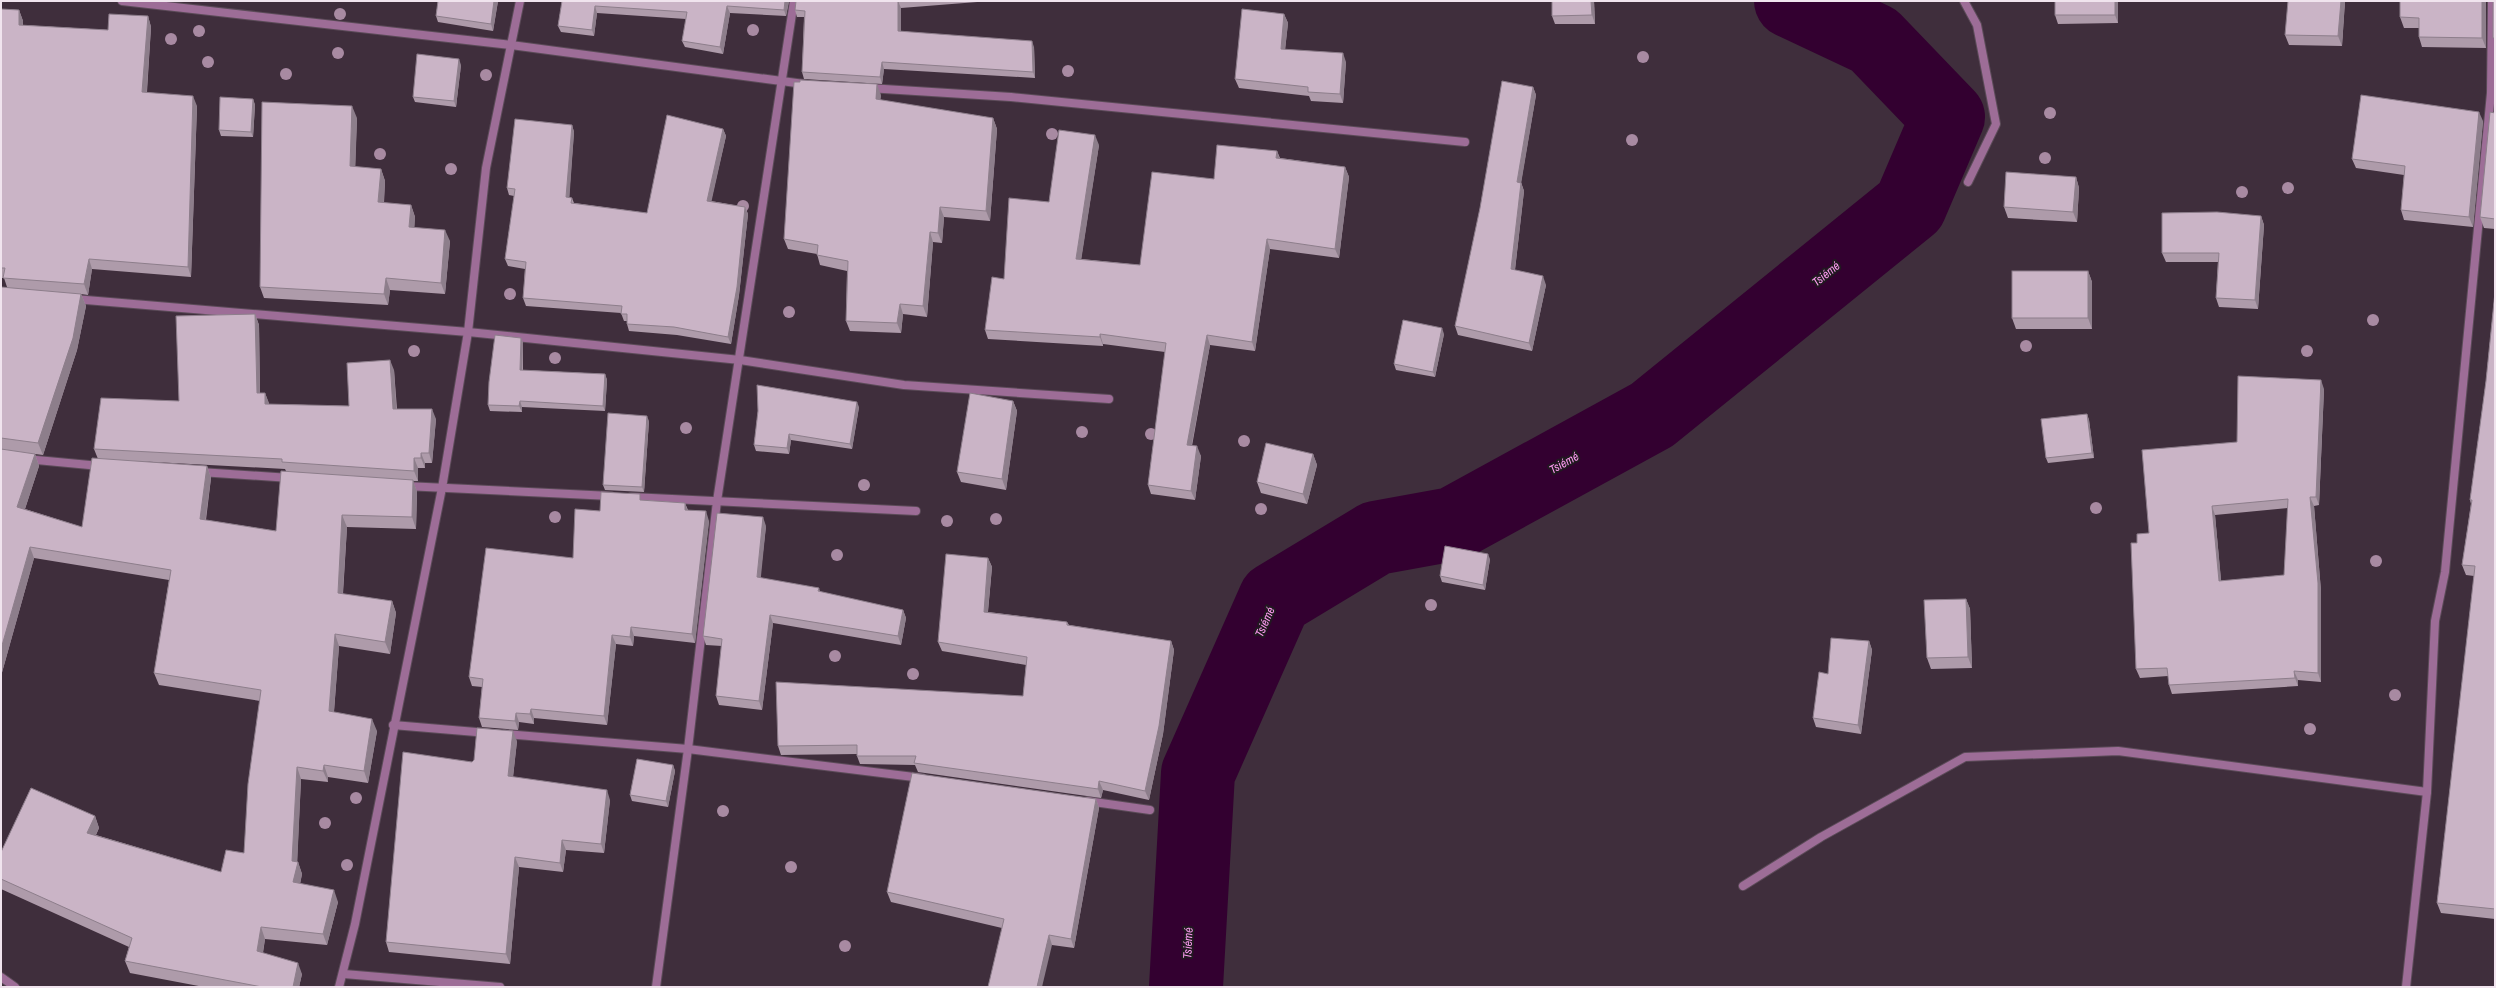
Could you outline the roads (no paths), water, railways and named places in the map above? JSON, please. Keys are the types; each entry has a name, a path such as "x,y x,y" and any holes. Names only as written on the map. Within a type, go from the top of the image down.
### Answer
{"street":[{"path":"122,1 511,45 780,82 812,84"},
{"path":"339,987 344,974 442,488 468,332 486,168 520,1"},
{"path":"656,987 688,749 717,501 740,360 780,82 794,1"},
{"path":"1964,1 1977,25 1996,124 1968,182"},
{"path":"2406,987 2427,792 2435,620 2445,572 2492,93 2492,1"},
{"path":"860,88 1019,98 1465,142"},
{"path":"64,298 468,332 740,360 904,385 1109,399"},
{"path":"16,457 110,466"},
{"path":"189,471 300,479"},
{"path":"394,485 916,511"},
{"path":"393,725 688,749 933,780"},
{"path":"1743,886 1821,837 1965,757 2118,751 2427,792"},
{"path":"1080,800 1150,810"},
{"path":"344,974 500,987"},
{"path":"1,977 15,987"}],"waterway":[{"name":"Tsiémé","path":"1186,987 1198,773 1275,599 1376,538 1453,524 1652,415 1910,206 1948,117 1874,40 1791,1"}]}
